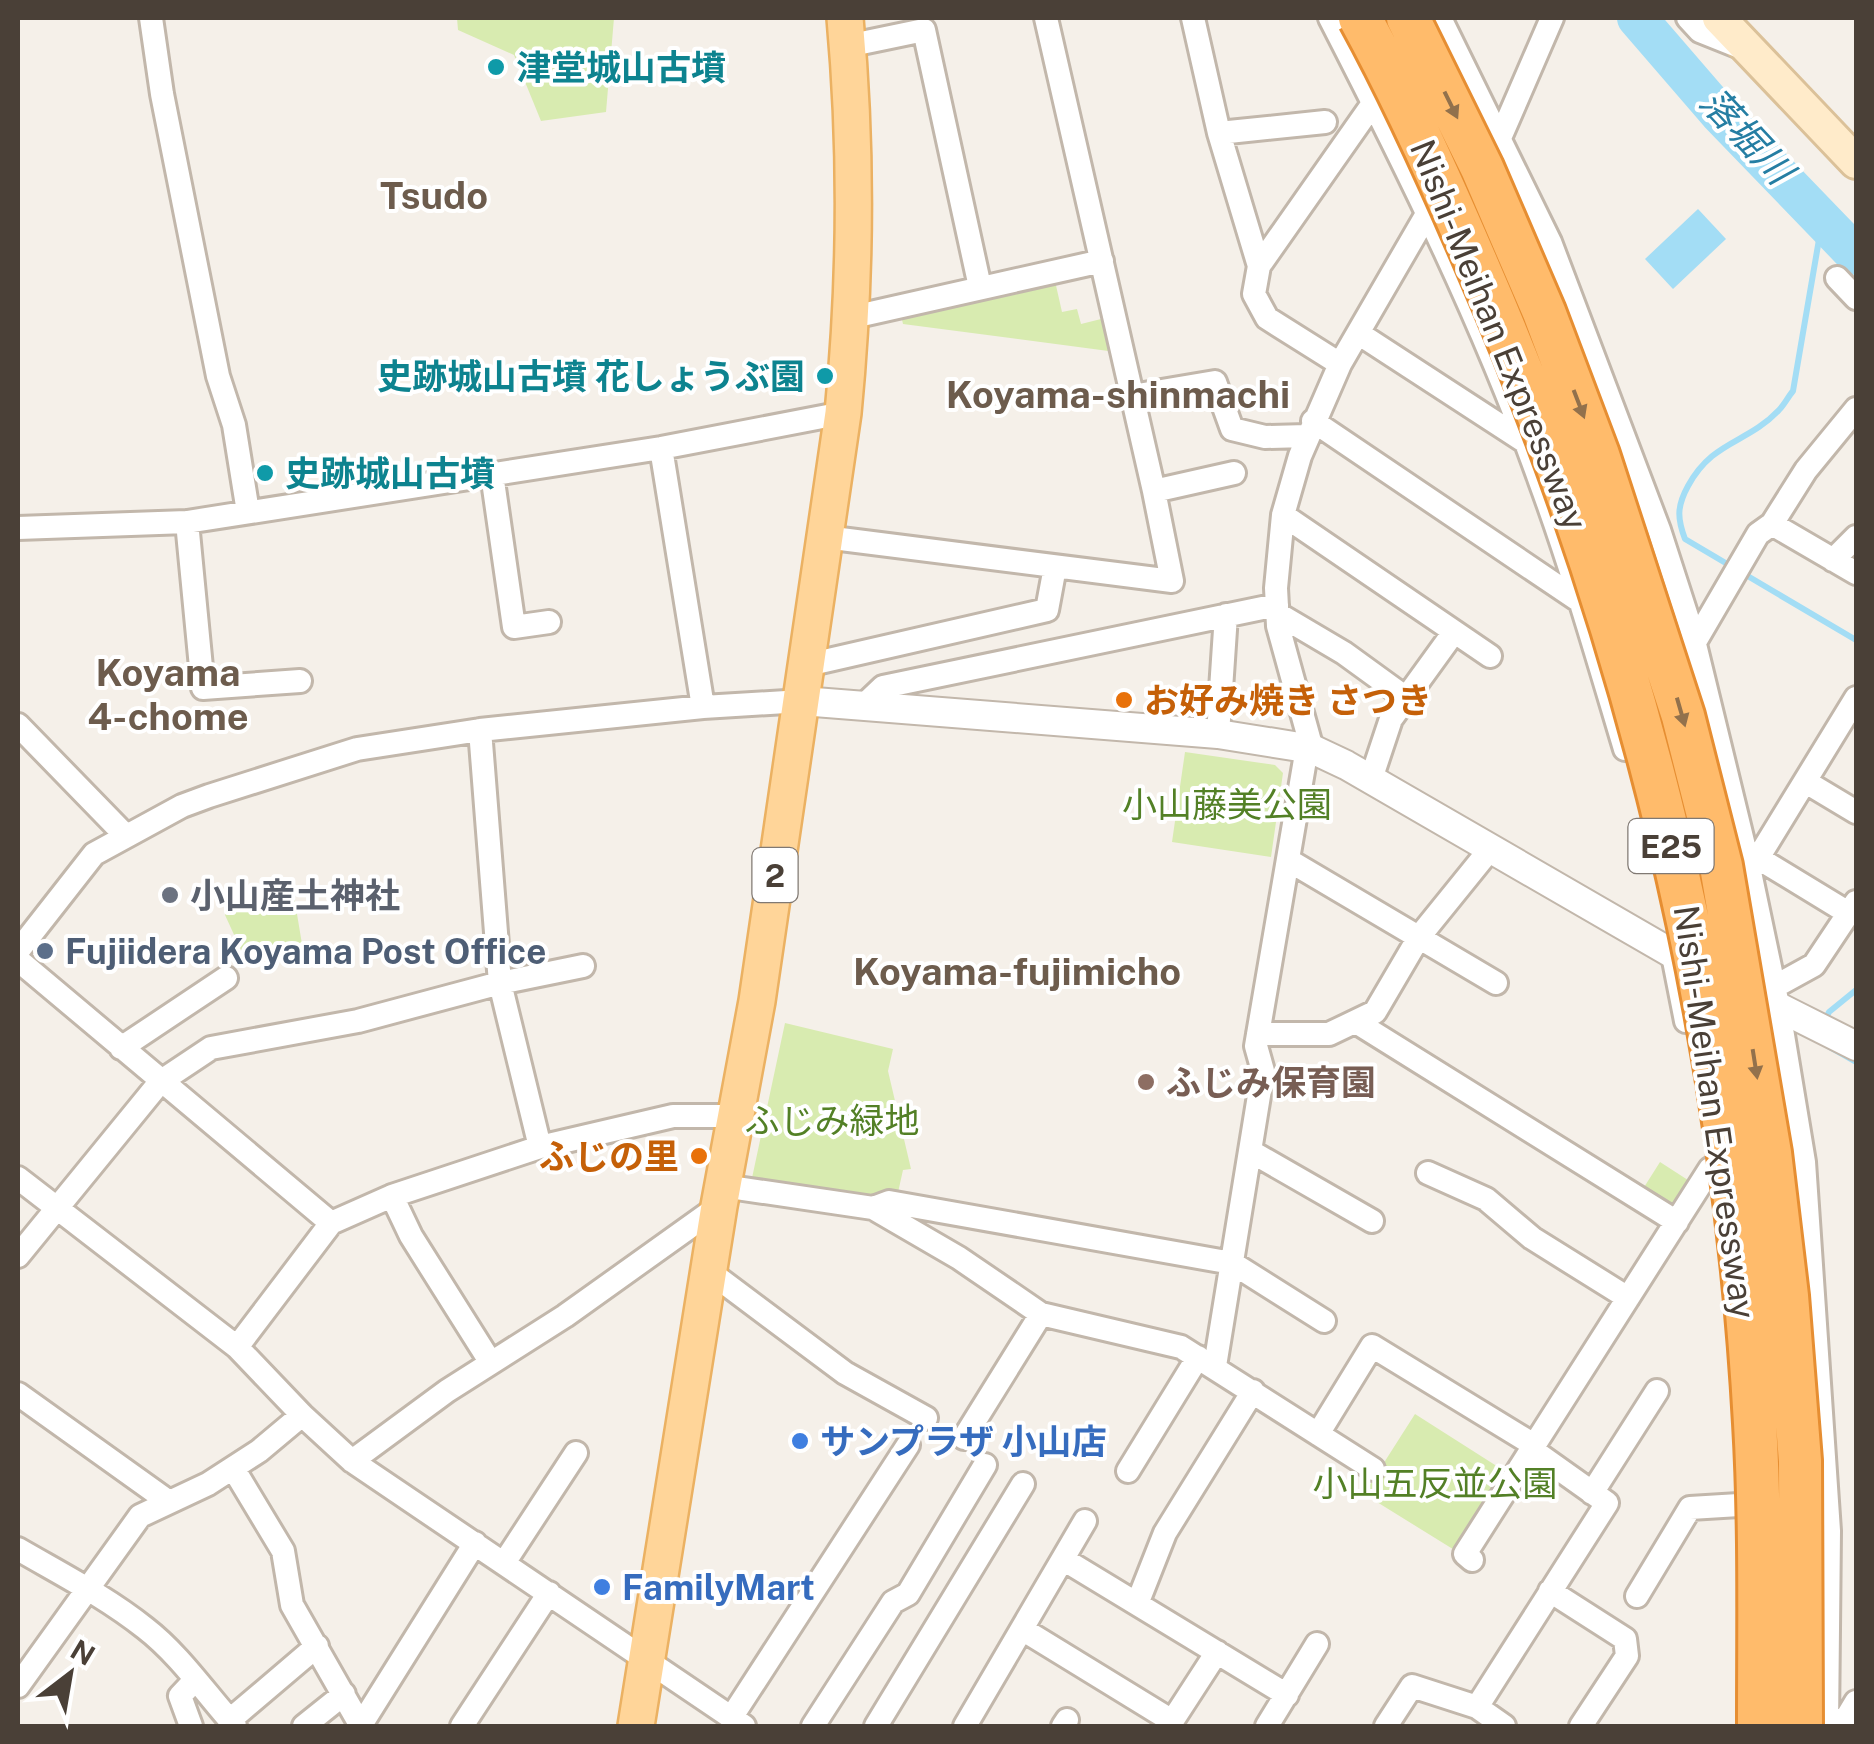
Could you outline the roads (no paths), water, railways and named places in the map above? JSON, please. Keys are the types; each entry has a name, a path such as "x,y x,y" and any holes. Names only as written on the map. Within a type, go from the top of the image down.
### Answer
{"highway":[{"name":"Nishi-Meihan Expressway","path":"1360,18 1445,190 1560,467 1626,674 1680,880 1722,1112 1742,1260 1755,1424 1759,1726"},
{"name":"Nishi-Meihan Expressway","path":"1408,18 1482,168 1544,312 1598,455 1683,716 1722,866 1770,1153 1788,1296 1800,1460 1801,1726"}],"main road":[{"path":"1720,18 1856,162"},
{"name":"2","path":"636,1726 721,1196 757,1001 843,412 853,317 855,183 846,32"}],"street":[{"path":"151,18 162,94 218,376 234,424 248,512"},
{"path":"825,537 1172,581 1046,18"},
{"path":"1192,18 1218,133 1259,266"},
{"path":"1330,18 1374,102 1479,327 1524,440 1644,816 1701,1100 1734,1392 1739,1505 1739,1726"},
{"path":"1440,18 1550,242 1660,530 1695,642 1752,858 1804,1162 1828,1531 1827,1726 1847,1717 1856,1702"},
{"path":"1128,1471 1207,1362 1232,1264 1263,1071 1256,1046 1310,748 1278,609 1283,515 1310,429 1340,364 1427,214 1500,138 1552,18"},
{"path":"1688,18 1700,31 1750,51"},
{"path":"846,32 924,30 980,286"},
{"path":"1340,364 1267,318 1254,294 1259,266 1374,102"},
{"path":"1218,133 1325,122"},
{"path":"853,317 1102,261"},
{"path":"1837,278 1856,298"},
{"path":"1358,333 1524,440"},
{"path":"1132,396 1215,382 1232,429 1265,437 1310,429 1578,600"},
{"path":"1695,642 1758,534 1772,524 1806,470 1856,409"},
{"path":"18,528 188,522 661,448 843,412"},
{"path":"661,448 703,708"},
{"path":"1154,491 1234,473"},
{"path":"492,474 514,627 549,622"},
{"path":"1283,515 1490,656"},
{"path":"188,522 204,688 300,682"},
{"path":"1772,524 1856,573"},
{"path":"1834,560 1856,536"},
{"path":"807,665 1047,610 1055,568"},
{"path":"863,706 884,687 1226,615 1278,609 1406,698"},
{"path":"1218,734 1226,615"},
{"path":"1371,779 1391,719 1454,632"},
{"path":"18,951 94,854 208,796 358,749 480,730 802,701 1218,734 1310,748 1371,779 1673,954 1776,996 1856,1046"},
{"path":"1752,858 1806,782 1856,701"},
{"path":"18,725 126,836"},
{"path":"480,730 500,982 540,1147"},
{"path":"1806,782 1856,812"},
{"path":"1258,1034 1329,1034 1375,1012 1419,937 1491,848"},
{"path":"1752,858 1853,908 1814,965 1776,996"},
{"path":"1288,860 1496,983"},
{"path":"18,960 331,1223"},
{"path":"18,1256 160,1082 210,1048 358,1022 500,982 583,966"},
{"path":"121,1048 226,978"},
{"path":"1356,1022 1677,1222"},
{"path":"237,1347 331,1223 392,1196 540,1147 673,1116 736,1116"},
{"path":"1250,1151 1372,1221"},
{"path":"1472,1560 1466,1554 1710,1169"},
{"path":"1428,1173 1486,1199 1532,1238 1628,1298"},
{"path":"18,1178 237,1347 302,1416 352,1461 737,1722 908,1445"},
{"path":"392,1196 410,1236 492,1363"},
{"path":"352,1461 447,1391 565,1316 721,1196 873,1208 889,1202 1232,1264 1324,1321"},
{"path":"873,1208 959,1258 1042,1314 1181,1348 1373,1469"},
{"path":"710,1272 846,1373 926,1418"},
{"path":"964,1438 1042,1314"},
{"path":"1318,1434 1372,1346 1533,1447 1606,1503 1477,1707"},
{"path":"1592,1493 1657,1390"},
{"path":"1137,1604 1165,1533 1253,1391"},
{"path":"18,1394 169,1502"},
{"path":"18,1686 140,1516 233,1468 302,1416"},
{"path":"504,1564 576,1452"},
{"path":"813,1726 893,1602 908,1594 986,1465"},
{"path":"233,1468 283,1551 292,1604 361,1726"},
{"path":"876,1726 1023,1484"},
{"path":"1637,1596 1690,1508 1739,1505"},
{"path":"965,1726 1085,1522"},
{"path":"361,1726 474,1543"},
{"path":"18,1549 146,1628 233,1723 317,1646"},
{"path":"1063,1560 1286,1695"},
{"path":"1550,1592 1625,1638 1628,1656 1581,1726"},
{"path":"462,1726 549,1593"},
{"path":"1022,1629 1171,1724 1217,1652"},
{"path":"1267,1726 1317,1644"},
{"path":"191,1726 180,1696 195,1680"},
{"path":"1386,1726 1412,1686 1477,1707 1504,1726"},
{"path":"304,1726 344,1694"}],"water":[{"path":"1698,209 1726,239 1673,289 1645,259"}],"waterway":[{"name":"落堀川","path":"1637,18 1719,113 1856,255"},
{"path":"1822,222 1793,391 1767,421 1719,451 1698,471 1682,500 1680,518 1685,539 1856,640"},
{"path":"1824,1022 1829,1012 1856,990"},
{"path":"1819,1041 1856,1062"}],"place":[{"name":"津堂城山古墳","path":"496,67"},
{"name":"史跡城山古墳 花しょうぶ園","path":"825,376"},
{"name":"史跡城山古墳","path":"265,473"},
{"name":"お好み焼き さつき","path":"1124,700"},
{"name":"小山産土神社","path":"170,895"},
{"name":"Fujiidera Koyama Post Office","path":"45,951"},
{"name":"ふじみ保育園","path":"1146,1082"},
{"name":"ふじの里","path":"699,1156"},
{"name":"サンプラザ 小山店","path":"800,1441"},
{"name":"FamilyMart","path":"602,1587"}],"district":[{"name":"Tsudo","path":"434,195"},
{"name":"Koyama-shinmachi","path":"1118,394"},
{"name":"Koyama 4-chome","path":"168,694"},
{"name":"Koyama-fujimicho","path":"1017,971"}],"park label":[{"name":"小山藤美公園","path":"1227,804"},
{"name":"ふじみ緑地","path":"832,1120"},
{"name":"小山五反並公園","path":"1435,1483"}]}
